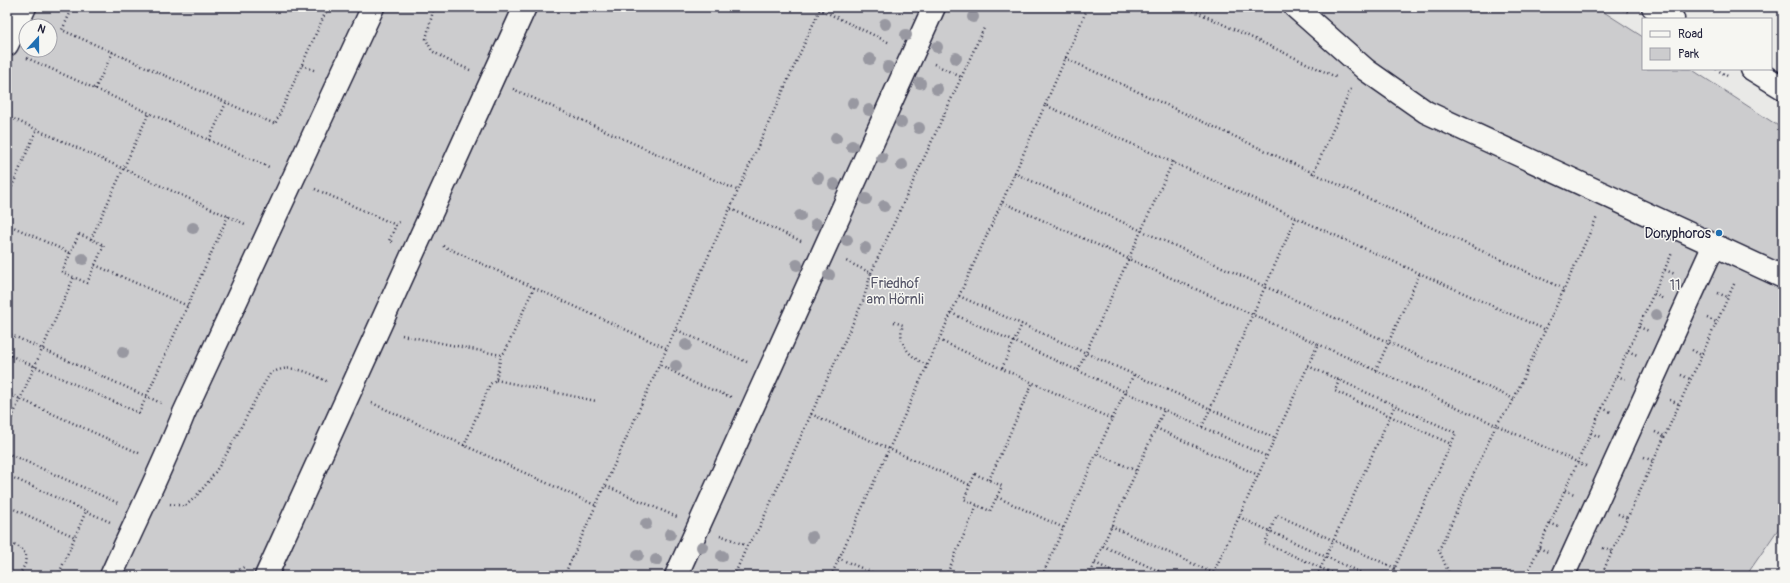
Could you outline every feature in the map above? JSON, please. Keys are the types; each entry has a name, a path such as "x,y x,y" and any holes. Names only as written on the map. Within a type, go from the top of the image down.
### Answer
{"street":[{"path":"14,50 25,7"},
{"path":"111,576 135,522 164,465 184,413 269,234 373,7"},
{"path":"266,576 525,7"},
{"path":"676,576 934,7"},
{"path":"1295,7 1366,70 1426,112 1783,277"},
{"path":"1653,7 1671,18"},
{"path":"1754,70 1783,88"},
{"path":"1563,576 1714,244"}],"path":[{"path":"73,7 62,30 275,124 328,7"},
{"path":"434,7 426,39 432,51 447,60 739,191"},
{"path":"815,7 961,77"},
{"path":"831,576 1002,202 1088,7"},
{"path":"1186,7 1339,79"},
{"path":"564,576 661,365 820,9"},
{"path":"734,576 747,546 759,528 863,301 871,273 984,28"},
{"path":"14,50 94,89 294,179"},
{"path":"94,89 113,52"},
{"path":"1065,58 1564,289"},
{"path":"1313,174 1353,86"},
{"path":"209,140 226,103"},
{"path":"1045,105 1173,161 1546,330"},
{"path":"91,239 149,113"},
{"path":"7,116 269,234"},
{"path":"7,198 37,129"},
{"path":"1078,370 1173,161"},
{"path":"1014,173 1514,399"},
{"path":"315,189 383,219"},
{"path":"1450,576 1439,550 1496,425 1514,399 1606,196"},
{"path":"1002,202 1609,476"},
{"path":"731,209 871,273"},
{"path":"7,354 139,413 228,216"},
{"path":"1202,427 1296,218"},
{"path":"7,224 70,253"},
{"path":"1526,576 1682,231"},
{"path":"79,234 91,239 104,245 87,283 62,272 79,234"},
{"path":"421,236 668,349"},
{"path":"1601,576 1745,259"},
{"path":"95,265 188,306"},
{"path":"1376,370 1420,273"},
{"path":"7,429 19,398 74,277"},
{"path":"464,446 490,384 496,380 501,355 505,352 534,287"},
{"path":"959,296 1275,438"},
{"path":"951,313 1266,456"},
{"path":"894,322 903,325 901,339 906,349 927,365"},
{"path":"1002,368 1022,324"},
{"path":"378,330 501,355"},
{"path":"676,330 768,373"},
{"path":"7,333 184,413"},
{"path":"939,340 1112,419"},
{"path":"1111,526 1213,574 1318,344"},
{"path":"661,365 694,383 754,406"},
{"path":"1308,366 1456,433 1391,576"},
{"path":"149,493 172,505 185,506 197,496 217,468 262,386 270,374 280,368 305,371 464,446 597,506"},
{"path":"1042,576 1098,454 1112,419 1134,374"},
{"path":"496,380 596,401"},
{"path":"1339,380 1334,391 1451,444"},
{"path":"988,480 1033,382"},
{"path":"7,393 164,465"},
{"path":"1317,576 1395,405"},
{"path":"1089,576 1164,410"},
{"path":"811,414 970,485"},
{"path":"1156,428 1258,475"},
{"path":"7,453 135,522"},
{"path":"1098,454 1137,471"},
{"path":"975,474 988,480 1002,486 990,511 964,499 975,474"},
{"path":"7,475 86,510 135,522"},
{"path":"606,486 699,527 747,546"},
{"path":"997,497 1064,528"},
{"path":"7,506 75,537"},
{"path":"946,576 978,506"},
{"path":"58,576 86,510"},
{"path":"1339,576 1265,543 1278,515 1395,568"},
{"path":"1239,517 1368,576"},
{"path":"7,542 21,548 26,555 25,564 19,576"},
{"path":"1103,546 1170,576"},
{"path":"838,558 880,576"},
{"path":"1095,563 1122,576"},
{"path":"1527,572 1535,576"}],"green space":[{"name":"Friedhof am Hörnli","path":"7,7 1596,7 1642,36 1642,70 1693,70 1783,129 1783,522 1746,576 7,576"}],"place":[{"name":"Doryphoros","path":"1719,233"}],"park label":[{"name":"11","path":"1675,285"}]}
